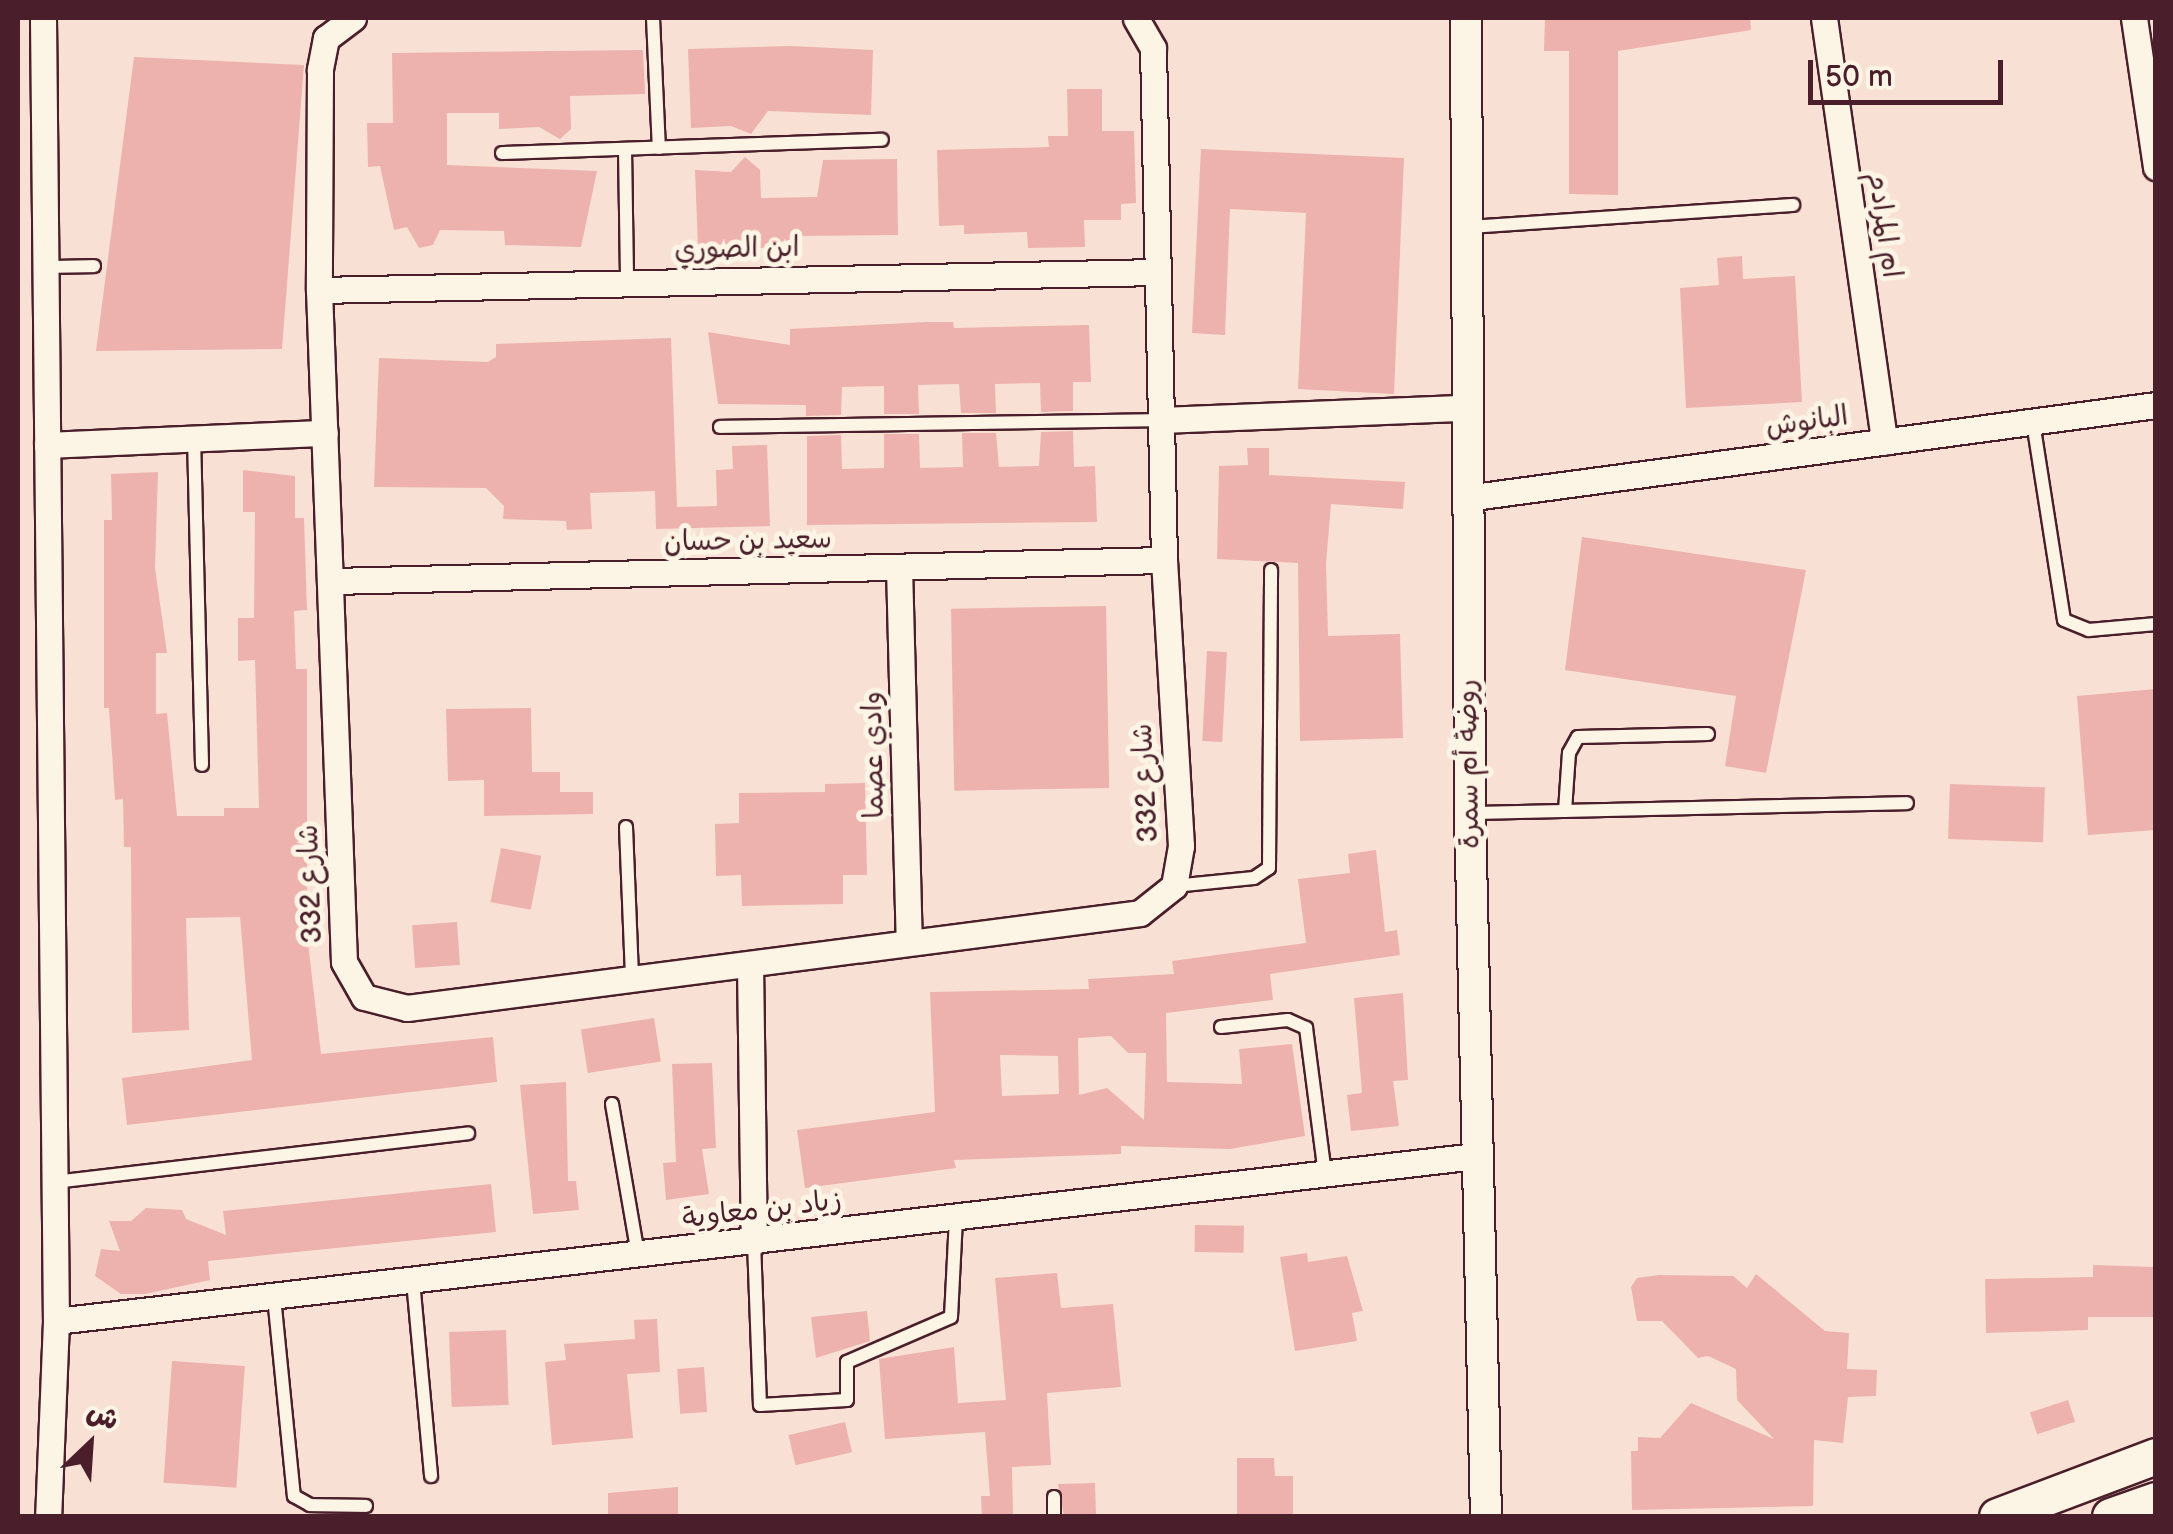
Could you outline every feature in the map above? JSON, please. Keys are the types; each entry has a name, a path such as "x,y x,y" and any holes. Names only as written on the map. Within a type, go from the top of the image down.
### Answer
{"main road":[{"path":"1997,1516 2156,1456"},
{"path":"2110,1516 2156,1500"}],"street":[{"path":"42,18 48,267 56,1322 48,1516"},
{"name":"شارع 332","path":"353,18 326,38 320,70 319,290 334,581 344,962 350,981 364,996 407,1008 1140,913 1174,886 1180,846 1164,560 1154,48 1136,18"},
{"name":"روضة أم سمرة","path":"1466,18 1470,813 1485,1514"},
{"name":"ام المرادم","path":"1824,18 1884,442"},
{"path":"2134,18 2156,167"},
{"name":"ابن الصوري","path":"319,290 627,280 1156,272"},
{"name":"البانوش","path":"1466,498 2156,405"},
{"path":"1162,420 1465,408"},
{"path":"47,444 325,433"},
{"name":"سعيد بن حسان","path":"334,581 1164,560"},
{"name":"وادي عصما","path":"900,567 909,942"},
{"path":"750,964 754,1242"},
{"name":"زياد بن معاوية","path":"56,1322 1475,1156"}],"lane":[{"path":"653,18 659,148"},
{"path":"502,153 882,140"},
{"path":"626,149 627,280"},
{"path":"1465,227 1794,205"},
{"path":"48,267 94,266"},
{"path":"720,427 1162,420"},
{"path":"2032,422 2064,620 2088,630 2156,624"},
{"path":"194,436 202,765"},
{"path":"1174,886 1254,878 1269,868 1271,570"},
{"path":"1565,811 1568,753 1578,737 1708,734"},
{"path":"1470,813 1906,803"},
{"path":"626,827 632,979"},
{"path":"1221,1027 1288,1020 1306,1028 1325,1174"},
{"path":"612,1104 638,1255"},
{"path":"54,1182 468,1133"},
{"path":"754,1242 760,1406 847,1400 847,1362 951,1317 956,1218"},
{"path":"413,1281 431,1476"},
{"path":"274,1297 294,1496 310,1505 366,1506"},
{"path":"1054,1497 1054,1516"}],"building":[{"path":"1545,18 1750,18 1751,30 1618,51 1618,195 1569,194 1569,51 1544,51"},
{"path":"791,46 873,50 871,115 768,111 751,134 731,126 691,128 688,49"},
{"path":"643,50 645,94 570,96 571,129 560,139 539,127 499,129 499,113 447,113 447,165 597,171 581,247 505,245 504,231 440,230 433,245 419,248 407,227 394,230 380,166 368,167 367,123 393,123 392,53"},
{"path":"134,57 304,65 282,349 96,351"},
{"path":"1067,89 1102,89 1102,131 1134,131 1136,203 1121,204 1121,220 1084,220 1085,247 1028,248 1027,232 964,234 964,225 939,226 937,150 1049,147 1048,136 1068,136"},
{"path":"1201,149 1404,158 1394,394 1298,389 1306,213 1230,209 1225,335 1192,333"},
{"path":"745,157 760,170 761,198 817,197 823,160 897,159 898,235 798,236 798,248 698,248 695,170 731,172"},
{"path":"1742,256 1743,279 1795,276 1802,402 1686,408 1680,288 1719,285 1717,258"},
{"path":"953,322 954,328 1089,325 1091,382 1073,382 1073,411 1041,412 1040,383 995,384 996,413 961,413 959,384 918,385 919,414 884,414 884,386 842,387 841,415 806,416 806,405 718,404 708,332 790,345 790,329"},
{"path":"671,338 677,507 717,506 716,470 733,469 732,446 767,445 770,526 656,529 655,491 590,493 592,529 567,530 566,521 503,519 504,506 486,488 374,487 379,358 488,362 496,357 496,344"},
{"path":"1073,431 1074,467 1095,466 1097,522 807,525 807,436 841,435 842,469 884,468 884,434 919,434 920,468 963,467 962,433 996,433 999,467 1039,466 1041,432"},
{"path":"1247,448 1269,448 1269,475 1405,482 1403,509 1331,504 1326,564 1328,636 1400,634 1403,738 1300,741 1298,563 1217,559 1219,466 1248,465"},
{"path":"243,470 295,476 295,518 304,518 307,610 294,611 296,669 307,669 307,934 321,1054 493,1037 497,1082 127,1125 122,1078 252,1060 240,917 186,918 189,1030 132,1033 131,847 124,847 123,799 115,800 109,708 104,708 104,520 112,520 111,474 158,472 155,568 167,653 156,653 156,714 167,713 177,816 224,816 224,808 259,808 255,660 238,661 238,618 254,618 255,512 243,512"},
{"path":"1582,537 1806,570 1766,773 1725,766 1736,696 1565,670"},
{"path":"1106,606 1109,788 954,791 951,609"},
{"path":"1207,651 1227,652 1222,742 1202,741"},
{"path":"2156,689 2156,830 2088,835 2077,696"},
{"path":"531,708 532,772 560,772 560,792 593,792 593,814 484,816 484,780 448,781 446,709"},
{"path":"865,783 867,875 843,875 843,904 742,906 741,875 716,876 715,824 739,823 739,793 825,792 825,784"},
{"path":"1950,784 2045,787 2043,842 1948,839"},
{"path":"501,848 541,856 531,910 491,902"},
{"path":"1376,850 1385,932 1397,930 1400,955 1270,974 1273,1000 1166,1013 1167,1082 1242,1084 1239,1049 1292,1044 1305,1136 1230,1149 1121,1146 1121,1154 954,1160 956,1168 805,1188 797,1130 935,1112 930,992 1089,989 1088,979 1174,974 1172,961 1306,943 1298,879 1350,873 1348,854","holes":["1111,1036 1128,1053 1146,1053 1144,1120 1107,1088 1079,1095 1078,1038","1000,1055 1058,1056 1059,1094 1002,1096"]},
{"path":"457,922 460,965 415,968 412,925"},
{"path":"1403,993 1408,1080 1393,1081 1399,1126 1351,1131 1347,1095 1362,1093 1354,998"},
{"path":"654,1018 661,1061 588,1073 581,1030"},
{"path":"712,1063 716,1148 702,1149 709,1194 666,1200 663,1163 676,1162 672,1064"},
{"path":"566,1082 568,1181 576,1181 579,1210 533,1214 520,1085"},
{"path":"491,1184 496,1232 208,1261 210,1280 145,1294 121,1294 95,1276 101,1249 120,1251 109,1221 131,1221 146,1208 182,1210 186,1219 226,1235 223,1211"},
{"path":"1195,1225 1244,1226 1244,1253 1195,1252"},
{"path":"1307,1253 1308,1262 1347,1256 1363,1311 1352,1313 1357,1341 1295,1351 1280,1257"},
{"path":"2093,1265 2156,1267 2156,1317 2088,1317 2088,1330 1986,1333 1985,1279 2093,1277"},
{"path":"1057,1273 1061,1308 1113,1304 1121,1387 1047,1393 1051,1465 1012,1467 1013,1516 982,1516 981,1496 990,1496 985,1432 885,1439 879,1359 954,1347 958,1403 1006,1400 995,1278"},
{"path":"1756,1274 1825,1331 1849,1333 1847,1369 1877,1370 1876,1396 1848,1397 1843,1443 1814,1440 1813,1506 1632,1510 1631,1451 1638,1451 1638,1437 1660,1438 1691,1403 1774,1439 1737,1400 1736,1369 1708,1356 1698,1358 1662,1321 1637,1321 1631,1287 1637,1278 1659,1275 1733,1276 1747,1288"},
{"path":"867,1311 870,1341 816,1358 811,1317"},
{"path":"657,1319 660,1372 627,1374 633,1438 552,1445 545,1362 566,1360 564,1344 635,1339 634,1320"},
{"path":"506,1330 509,1405 452,1407 449,1332"},
{"path":"172,1361 245,1366 236,1488 163,1483"},
{"path":"704,1367 707,1412 680,1414 677,1369"},
{"path":"2068,1400 2075,1422 2037,1434 2030,1412"},
{"path":"845,1422 852,1452 795,1465 788,1435"},
{"path":"1237,1458 1274,1458 1275,1476 1293,1476 1293,1516 1237,1516"},
{"path":"1095,1483 1096,1516 1064,1516 1058,1484"},
{"path":"678,1487 678,1516 608,1516 608,1493"}]}
